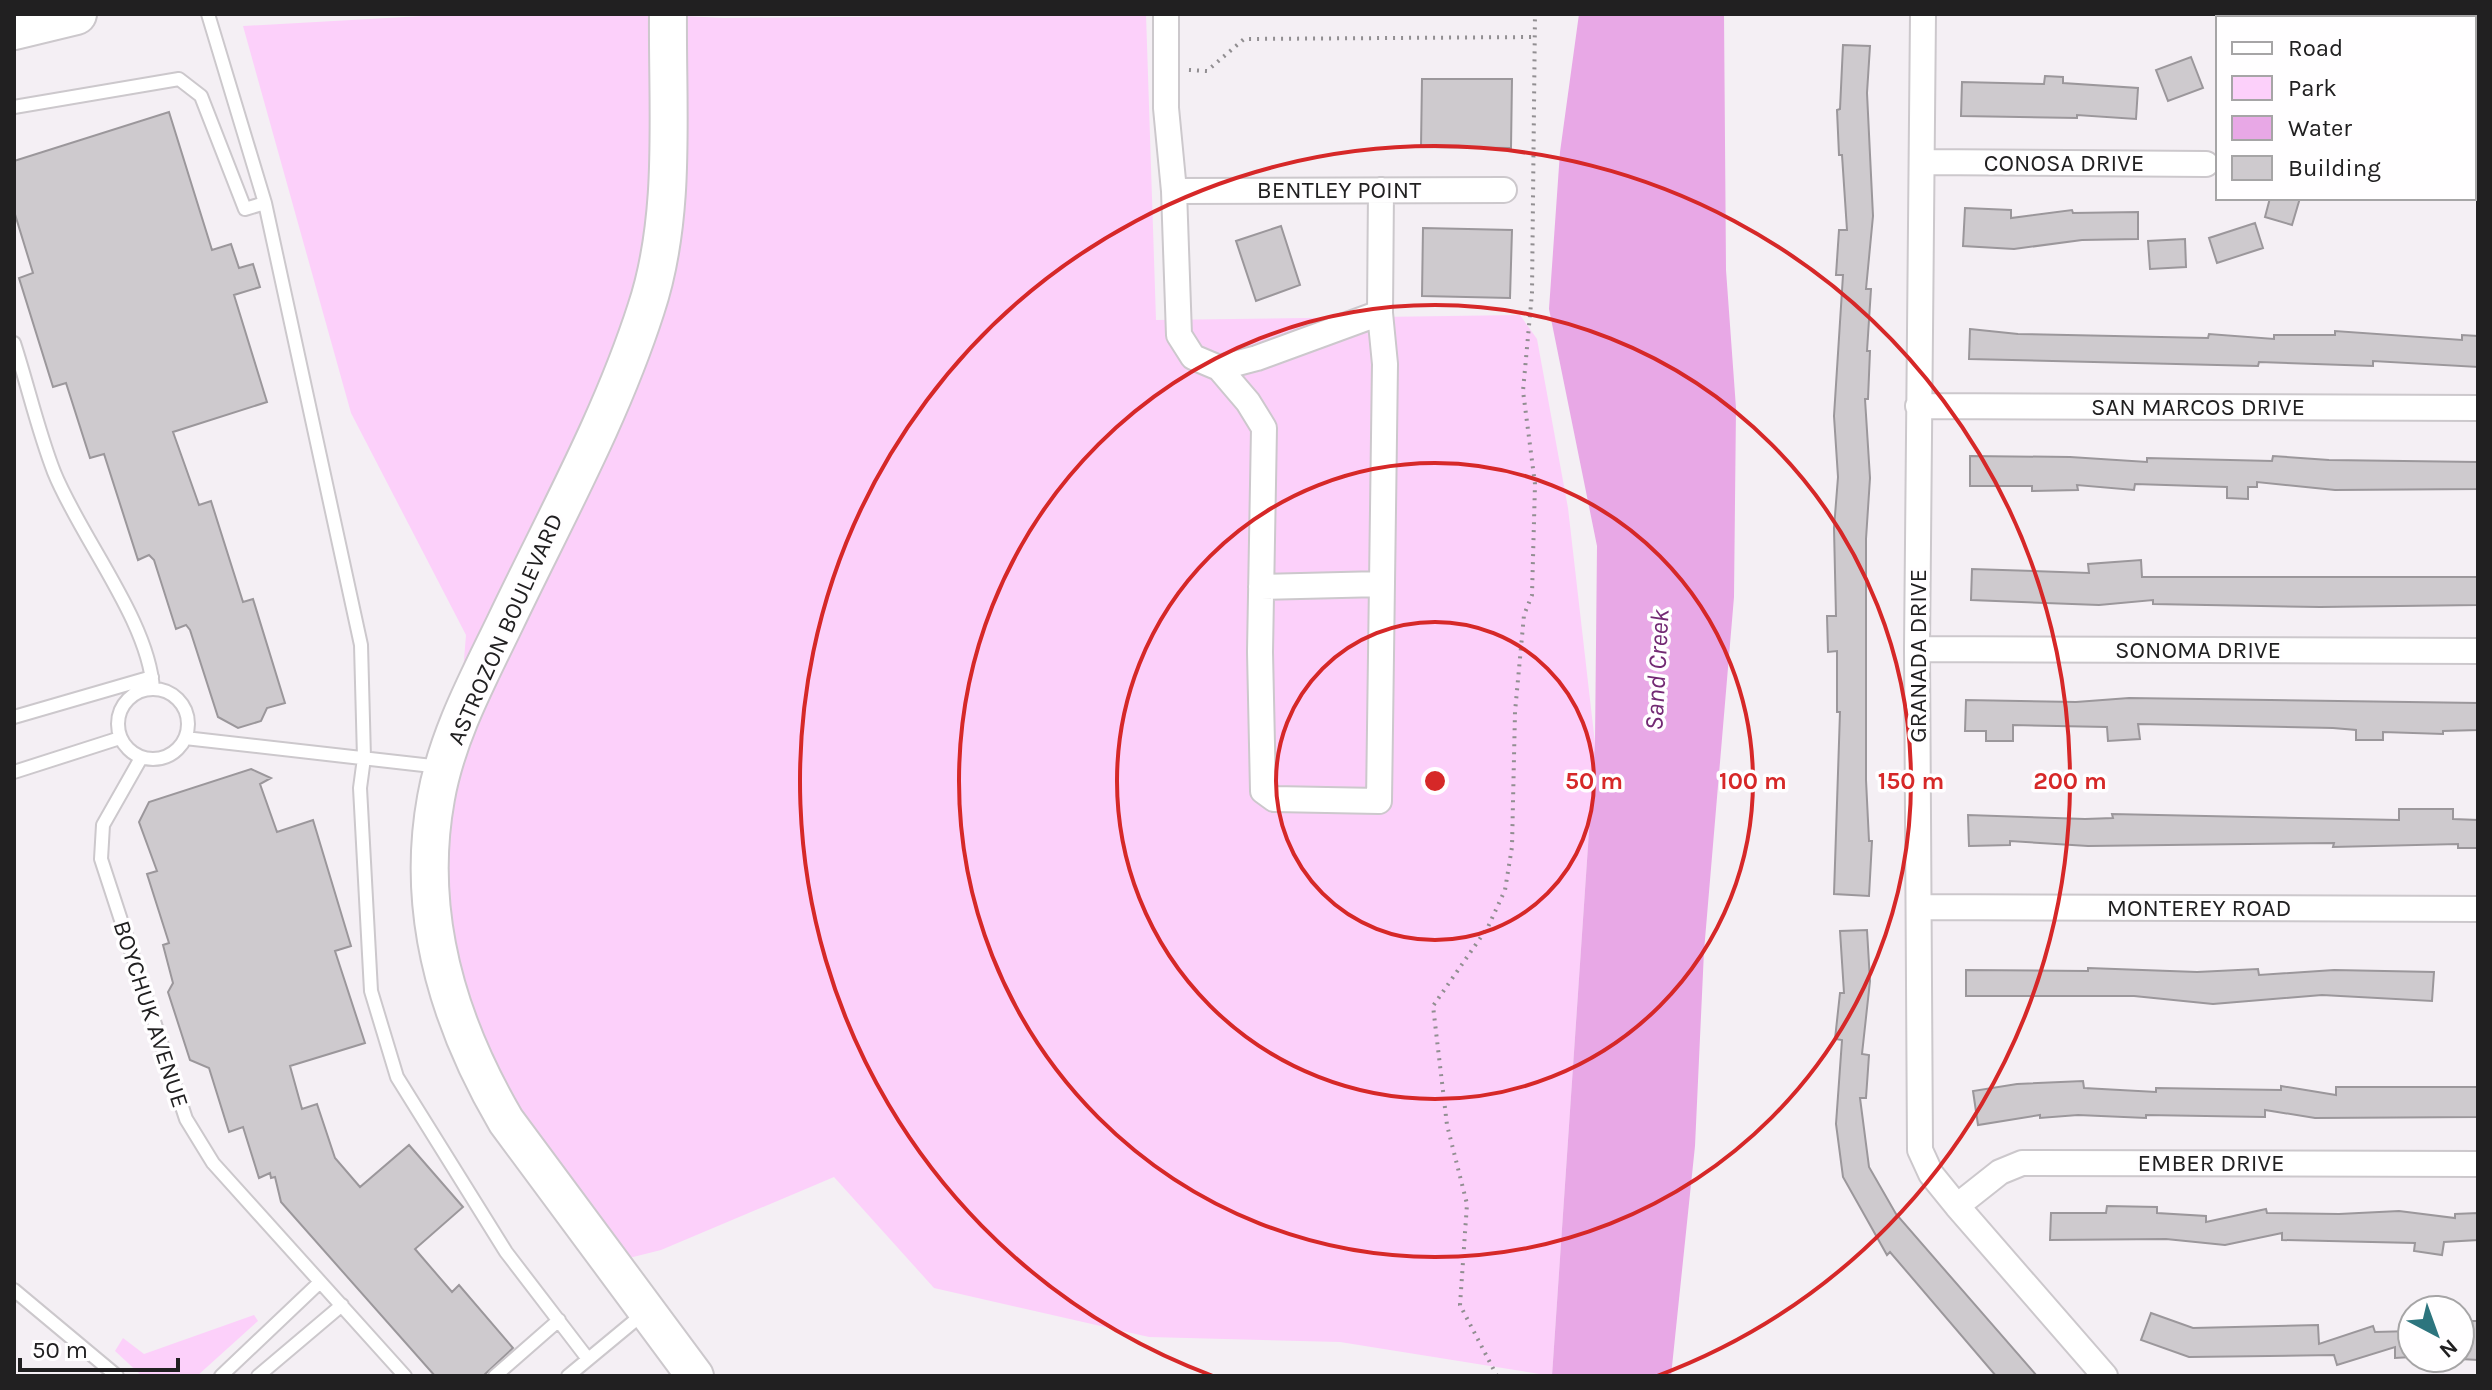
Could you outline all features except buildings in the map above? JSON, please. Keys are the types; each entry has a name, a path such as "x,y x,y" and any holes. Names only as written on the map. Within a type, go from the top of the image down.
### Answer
{"main road":[{"path":"14,29 76,14"},
{"name":"ASTROZON BOULEVARD","path":"668,14 665,210 648,306 620,384 482,670 444,767 433,821 430,876 433,928 449,1003 463,1042 506,1121 695,1376"}],"street":[{"path":"1166,14 1179,335 1193,357 1219,368 1248,402 1264,428 1261,587 1263,791 1274,799 1379,801 1385,364 1380,313 1381,190"},
{"name":"GRANADA DRIVE","path":"1923,14 1917,649 1920,1150 1931,1174 1957,1206 2105,1376"},
{"name":"CONOSA DRIVE","path":"1922,162 2206,164"},
{"name":"BENTLEY POINT","path":"1174,191 1504,190"},
{"path":"1219,368 1257,358 1380,313"},
{"name":"SAN MARCOS DRIVE","path":"1918,406 2478,408"},
{"path":"1261,587 1382,584"},
{"name":"SONOMA DRIVE","path":"1917,649 2478,651"},
{"name":"MONTEREY ROAD","path":"1919,907 2478,909"},
{"name":"EMBER DRIVE","path":"1957,1206 2000,1172 2022,1163 2478,1164"}],"lane":[{"path":"208,14 265,203 361,645 364,758 360,788 371,991 397,1077 506,1252 588,1359"},
{"path":"14,107 179,79 201,96 245,209 265,203"},
{"path":"14,343 54,472 130,619 152,683 176,698 185,710 185,738 175,752 164,758 141,758 127,748 120,738 119,714 126,702 152,683"},
{"path":"14,717 152,683"},
{"path":"14,772 120,738"},
{"path":"185,738 444,767"},
{"name":"BOYCHUK AVENUE","path":"141,758 103,825 101,859 182,1110 213,1163 236,1184 319,1283 405,1376"},
{"path":"225,1375 319,1283"},
{"path":"14,1290 117,1376"},
{"path":"258,1376 342,1305"},
{"path":"568,1376 646,1311"},
{"path":"495,1376 559,1320"}],"path":[{"path":"1497,1376 1460,1305 1467,1204 1447,1125 1433,1006 1488,927 1505,890 1512,847 1515,712 1524,615 1532,595 1535,484 1523,391 1532,293 1535,14"},
{"path":"1166,68 1207,71 1244,39 1535,37"}],"green space":[{"path":"458,14 643,14 724,18 1146,14 1156,320 1520,315 1537,339 1568,508 1595,743 1552,1376 1340,1342 1149,1337 934,1288 834,1177 661,1250 609,1263 463,1042 433,928 459,721 466,635 351,413 243,26"},
{"path":"254,1315 258,1321 197,1376 142,1376 115,1351 123,1338 144,1354"}],"water":[{"name":"Sand Creek","path":"1579,14 1724,14 1726,270 1736,408 1734,597 1704,951 1695,1146 1671,1376 1552,1376 1595,743 1597,546 1549,309 1560,152"}]}
